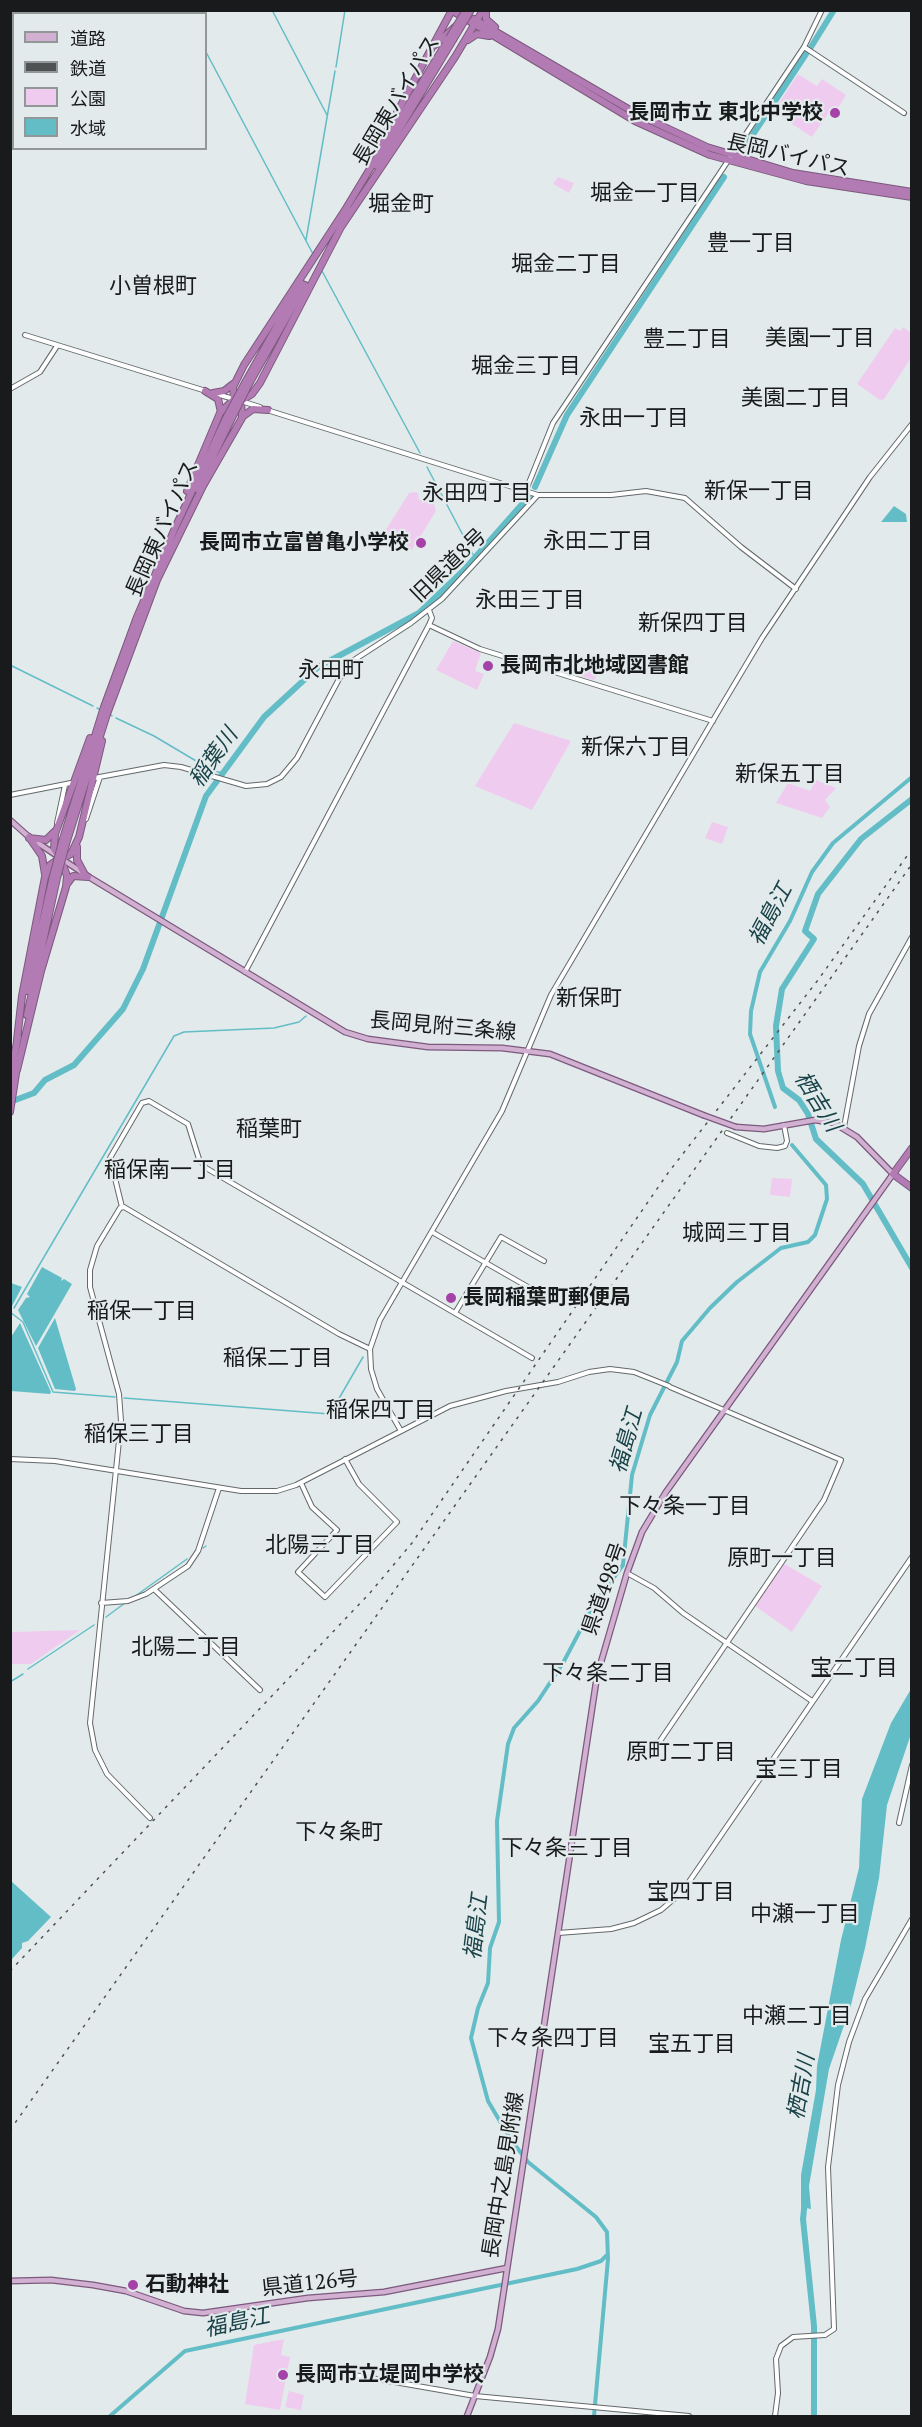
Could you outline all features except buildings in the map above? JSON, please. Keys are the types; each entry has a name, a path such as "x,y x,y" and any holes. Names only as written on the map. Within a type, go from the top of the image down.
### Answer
{"highway":[{"path":"429,52 453,27 483,10 490,24 518,49"},
{"path":"352,199 452,11"},
{"name":"長岡バイパス","path":"452,11 469,17 635,121 730,158 822,184 912,197"},
{"path":"455,57 469,17"},
{"name":"長岡東バイパス","path":"10,1112 17,1040 64,843 105,710 157,570 248,381 347,207 451,39 469,17"},
{"path":"260,407 255,398 260,383 340,227 455,57 469,39 477,34 488,36 518,49"},
{"name":"長岡東バイパス","path":"248,381 451,39"},
{"name":"長岡バイパス","path":"730,158 800,175 912,192"},
{"path":"213,393 228,390 234,383 263,334 347,207"},
{"path":"234,383 242,418"},
{"path":"220,413 238,400 252,394 260,383"},
{"path":"157,570 220,413 218,399 205,391"},
{"path":"156,582 203,486 242,418 253,409 268,410"},
{"name":"長岡東バイパス","path":"105,710 156,582 227,421"},
{"path":"17,1070 41,971 66,887 67,876 54,843 57,826 105,710"},
{"path":"87,876 77,861 79,836 105,710"},
{"path":"29,837 46,840 57,826"},
{"path":"17,1040 22,996 45,877 50,864 73,852 79,836"},
{"path":"29,837 42,856 45,877"},
{"path":"66,887 73,876 87,876"},
{"name":"長岡東バイパス","path":"13,1079 17,1070 55,877"},
{"path":"912,1148 893,1174 912,1188"}],"main road":[{"path":"10,820 29,837 87,876"},
{"name":"長岡見附三条線","path":"87,876 335,1028 356,1036 428,1047 528,1050 569,1060 736,1127 755,1129 784,1125"},
{"path":"784,1125 824,1120 844,1127 893,1174"},
{"name":"県道498号","path":"558,1933 600,1656 642,1532 659,1503 723,1411 893,1174"},
{"name":"長岡中之島見附線","path":"467,2416 494,2343 558,1933"},
{"name":"県道126号","path":"10,2281 51,2280 93,2285 126,2291 184,2311 203,2313 308,2298 384,2292 507,2268"}],"street":[{"path":"526,490 553,423 804,47 822,10"},
{"path":"804,47 904,113"},
{"path":"25,335 538,495 611,495 646,491 685,498 741,547 796,590"},
{"path":"10,389 40,372 57,346"},
{"path":"401,1431 377,1389 371,1369 370,1349 380,1320 506,1105 551,995 762,638 870,477 912,424"},
{"name":"旧県道8号","path":"100,777 164,765 254,786 281,777 297,758 339,679 351,662 429,610 466,575 538,495"},
{"path":"245,973 429,625 432,618 429,610"},
{"path":"429,625 480,649 713,721"},
{"path":"79,836 100,777 94,778"},
{"path":"10,795 71,783"},
{"path":"57,826 65,784"},
{"path":"844,1127 859,1046 869,1014 912,937"},
{"path":"150,1818 107,1774 98,1758 91,1733 90,1706 121,1421 120,1401 89,1279 98,1246 122,1207 110,1158 142,1103 149,1101 188,1124 202,1165 532,1358"},
{"path":"727,1133 759,1146 777,1148 784,1146 787,1141 784,1125"},
{"path":"122,1207 339,1334 370,1349"},
{"path":"432,1232 535,1292"},
{"path":"455,1312 501,1237 544,1261"},
{"path":"10,1460 55,1461 219,1488 269,1492 301,1483 458,1404 515,1388 558,1382 596,1370 626,1370 842,1460 824,1500 660,1740"},
{"path":"301,1483 312,1507 336,1530 298,1572 325,1597 397,1522 359,1484 345,1460"},
{"path":"101,1603 128,1600 154,1590 182,1571 193,1559 219,1488"},
{"path":"558,1933 621,1927 649,1917 673,1901 692,1881 812,1701 912,1557"},
{"path":"627,1573 654,1588 683,1613 812,1701"},
{"path":"154,1590 260,1690"},
{"path":"899,1823 912,1765"},
{"path":"775,2416 778,2393 776,2355 783,2343 799,2336 830,2334 834,2326 828,2167 838,2085 849,2042 865,1999 912,1919"},
{"path":"325,2370 475,2396 689,2416"}],"green space":[{"path":"798,74 817,86 822,79 846,95 836,111 831,109 812,137 777,114 775,109"},
{"path":"558,177 574,183 569,193 553,184"},
{"path":"903,327 911,333 911,358 884,399 880,400 857,384 895,328 900,331"},
{"path":"409,493 418,493 419,500 433,502 436,511 412,550 384,533"},
{"path":"453,641 481,653 475,671 484,674 477,690 436,670"},
{"path":"588,662 596,677 594,680 574,674 573,671"},
{"path":"514,723 571,741 532,810 475,786"},
{"path":"816,780 836,788 825,800 830,807 822,818 776,803 788,783 810,791"},
{"path":"712,822 728,827 722,844 705,838"},
{"path":"772,1178 792,1179 790,1197 770,1195"},
{"path":"783,1563 822,1586 792,1632 755,1606"},
{"path":"80,1630 31,1664 11,1664 11,1632"},
{"path":"284,2339 281,2355 290,2357 280,2410 245,2404 254,2345"},
{"path":"289,2391 304,2395 301,2410 285,2407"}],"water":[{"path":"894,506 906,514 907,522 881,522"},
{"path":"42,1267 62,1278 61,1281 64,1279 72,1284 36,1346 18,1310 26,1298 30,1297 27,1294"},
{"path":"10,1283 22,1287 11,1308"},
{"path":"55,1318 75,1391 55,1389 38,1348"},
{"path":"20,1323 50,1394 11,1391 11,1337"},
{"path":"911,1689 911,1734 887,1805 879,1878 865,1948 851,2005 829,2069 809,2186 811,2209 801,2207 801,2175 816,2090 817,2066 841,1940 859,1868 862,1799 891,1723"},
{"path":"11,1881 51,1917 28,1941 22,1943 22,1948 12,1959"}],"waterway":[{"path":"272,10 327,115"},
{"path":"336,67 345,10"},
{"name":"稲葉川","path":"811,47 834,10"},
{"path":"207,54 313,254"},
{"name":"稲葉川","path":"746,145 806,54"},
{"path":"306,240 335,71"},
{"name":"稲葉川","path":"535,487 567,415 724,177"},
{"path":"322,271 420,453"},
{"path":"427,467 475,558"},
{"name":"稲葉川","path":"10,1102 34,1093 45,1080 74,1065 123,1009 143,969 206,796 264,717 318,667 419,613 464,570 531,494"},
{"path":"10,665 93,706"},
{"path":"116,718 154,736 213,771 224,773"},
{"name":"福島江","path":"775,1107 750,1034 751,1011 760,972 790,921 812,872 833,843 912,777"},
{"name":"栖吉川","path":"912,799 861,839 818,894 805,931 814,939 782,989 776,1026 778,1071 783,1088 799,1100 808,1114 816,1139 863,1184 912,1268"},
{"path":"14,1308 174,1036 184,1032 274,1028 299,1022 306,1016"},
{"name":"福島江","path":"594,2416 608,2259 607,2232 596,2217 528,2162 511,2140 488,2101 471,2038 478,2008 488,1983 490,1948 499,1922 497,1821 508,1744 514,1728 538,1701 563,1663 593,1606 623,1565 632,1475 650,1415 677,1362 682,1341 710,1308 737,1282 781,1248 808,1242 815,1235 827,1199 826,1185 792,1145"},
{"path":"10,1312 23,1322 53,1392 115,1397"},
{"path":"124,1398 330,1414 363,1357"},
{"path":"134,1597 187,1559"},
{"path":"106,1617 125,1603"},
{"path":"28,1669 94,1625"},
{"path":"10,1682 23,1674"},
{"name":"栖吉川","path":"805,2200 803,2219 814,2326 814,2416"},
{"name":"福島江","path":"110,2416 185,2351 577,2269 601,2261 608,2254"}],"railway":[{"path":"10,1971 369,1594 412,1543 668,1173 818,980 912,849"},
{"path":"10,2130 912,864"}],"place":[{"name":"長岡市立 東北中学校","path":"835,113"},
{"name":"長岡市立富曽亀小学校","path":"421,543"},
{"name":"長岡市北地域図書館","path":"488,666"},
{"name":"長岡稲葉町郵便局","path":"451,1298"},
{"name":"石動神社","path":"133,2285"},
{"name":"長岡市立堤岡中学校","path":"283,2375"}],"district":[{"name":"堀金一丁目","path":"645,194"},
{"name":"堀金町","path":"401,205"},
{"name":"豊一丁目","path":"751,244"},
{"name":"堀金二丁目","path":"566,265"},
{"name":"小曽根町","path":"153,287"},
{"name":"美園一丁目","path":"820,339"},
{"name":"豊二丁目","path":"687,340"},
{"name":"堀金三丁目","path":"526,367"},
{"name":"美園二丁目","path":"796,399"},
{"name":"永田一丁目","path":"634,419"},
{"name":"新保一丁目","path":"759,492"},
{"name":"永田四丁目","path":"477,494"},
{"name":"永田二丁目","path":"598,542"},
{"name":"永田三丁目","path":"530,601"},
{"name":"新保四丁目","path":"693,624"},
{"name":"永田町","path":"331,671"},
{"name":"新保六丁目","path":"636,748"},
{"name":"新保五丁目","path":"790,775"},
{"name":"新保町","path":"589,999"},
{"name":"稲葉町","path":"269,1130"},
{"name":"稲保南一丁目","path":"170,1171"},
{"name":"城岡三丁目","path":"737,1234"},
{"name":"稲保一丁目","path":"142,1312"},
{"name":"稲保二丁目","path":"278,1359"},
{"name":"稲保四丁目","path":"381,1411"},
{"name":"稲保三丁目","path":"139,1435"},
{"name":"下々条一丁目","path":"685,1507"},
{"name":"北陽三丁目","path":"320,1546"},
{"name":"原町一丁目","path":"782,1559"},
{"name":"北陽二丁目","path":"186,1648"},
{"name":"宝二丁目","path":"854,1669"},
{"name":"下々条二丁目","path":"608,1674"},
{"name":"原町二丁目","path":"681,1753"},
{"name":"宝三丁目","path":"799,1770"},
{"name":"下々条町","path":"339,1833"},
{"name":"下々条三丁目","path":"567,1849"},
{"name":"宝四丁目","path":"691,1893"},
{"name":"中瀬一丁目","path":"805,1915"},
{"name":"中瀬二丁目","path":"797,2017"},
{"name":"下々条四丁目","path":"553,2039"},
{"name":"宝五丁目","path":"692,2045"}]}
